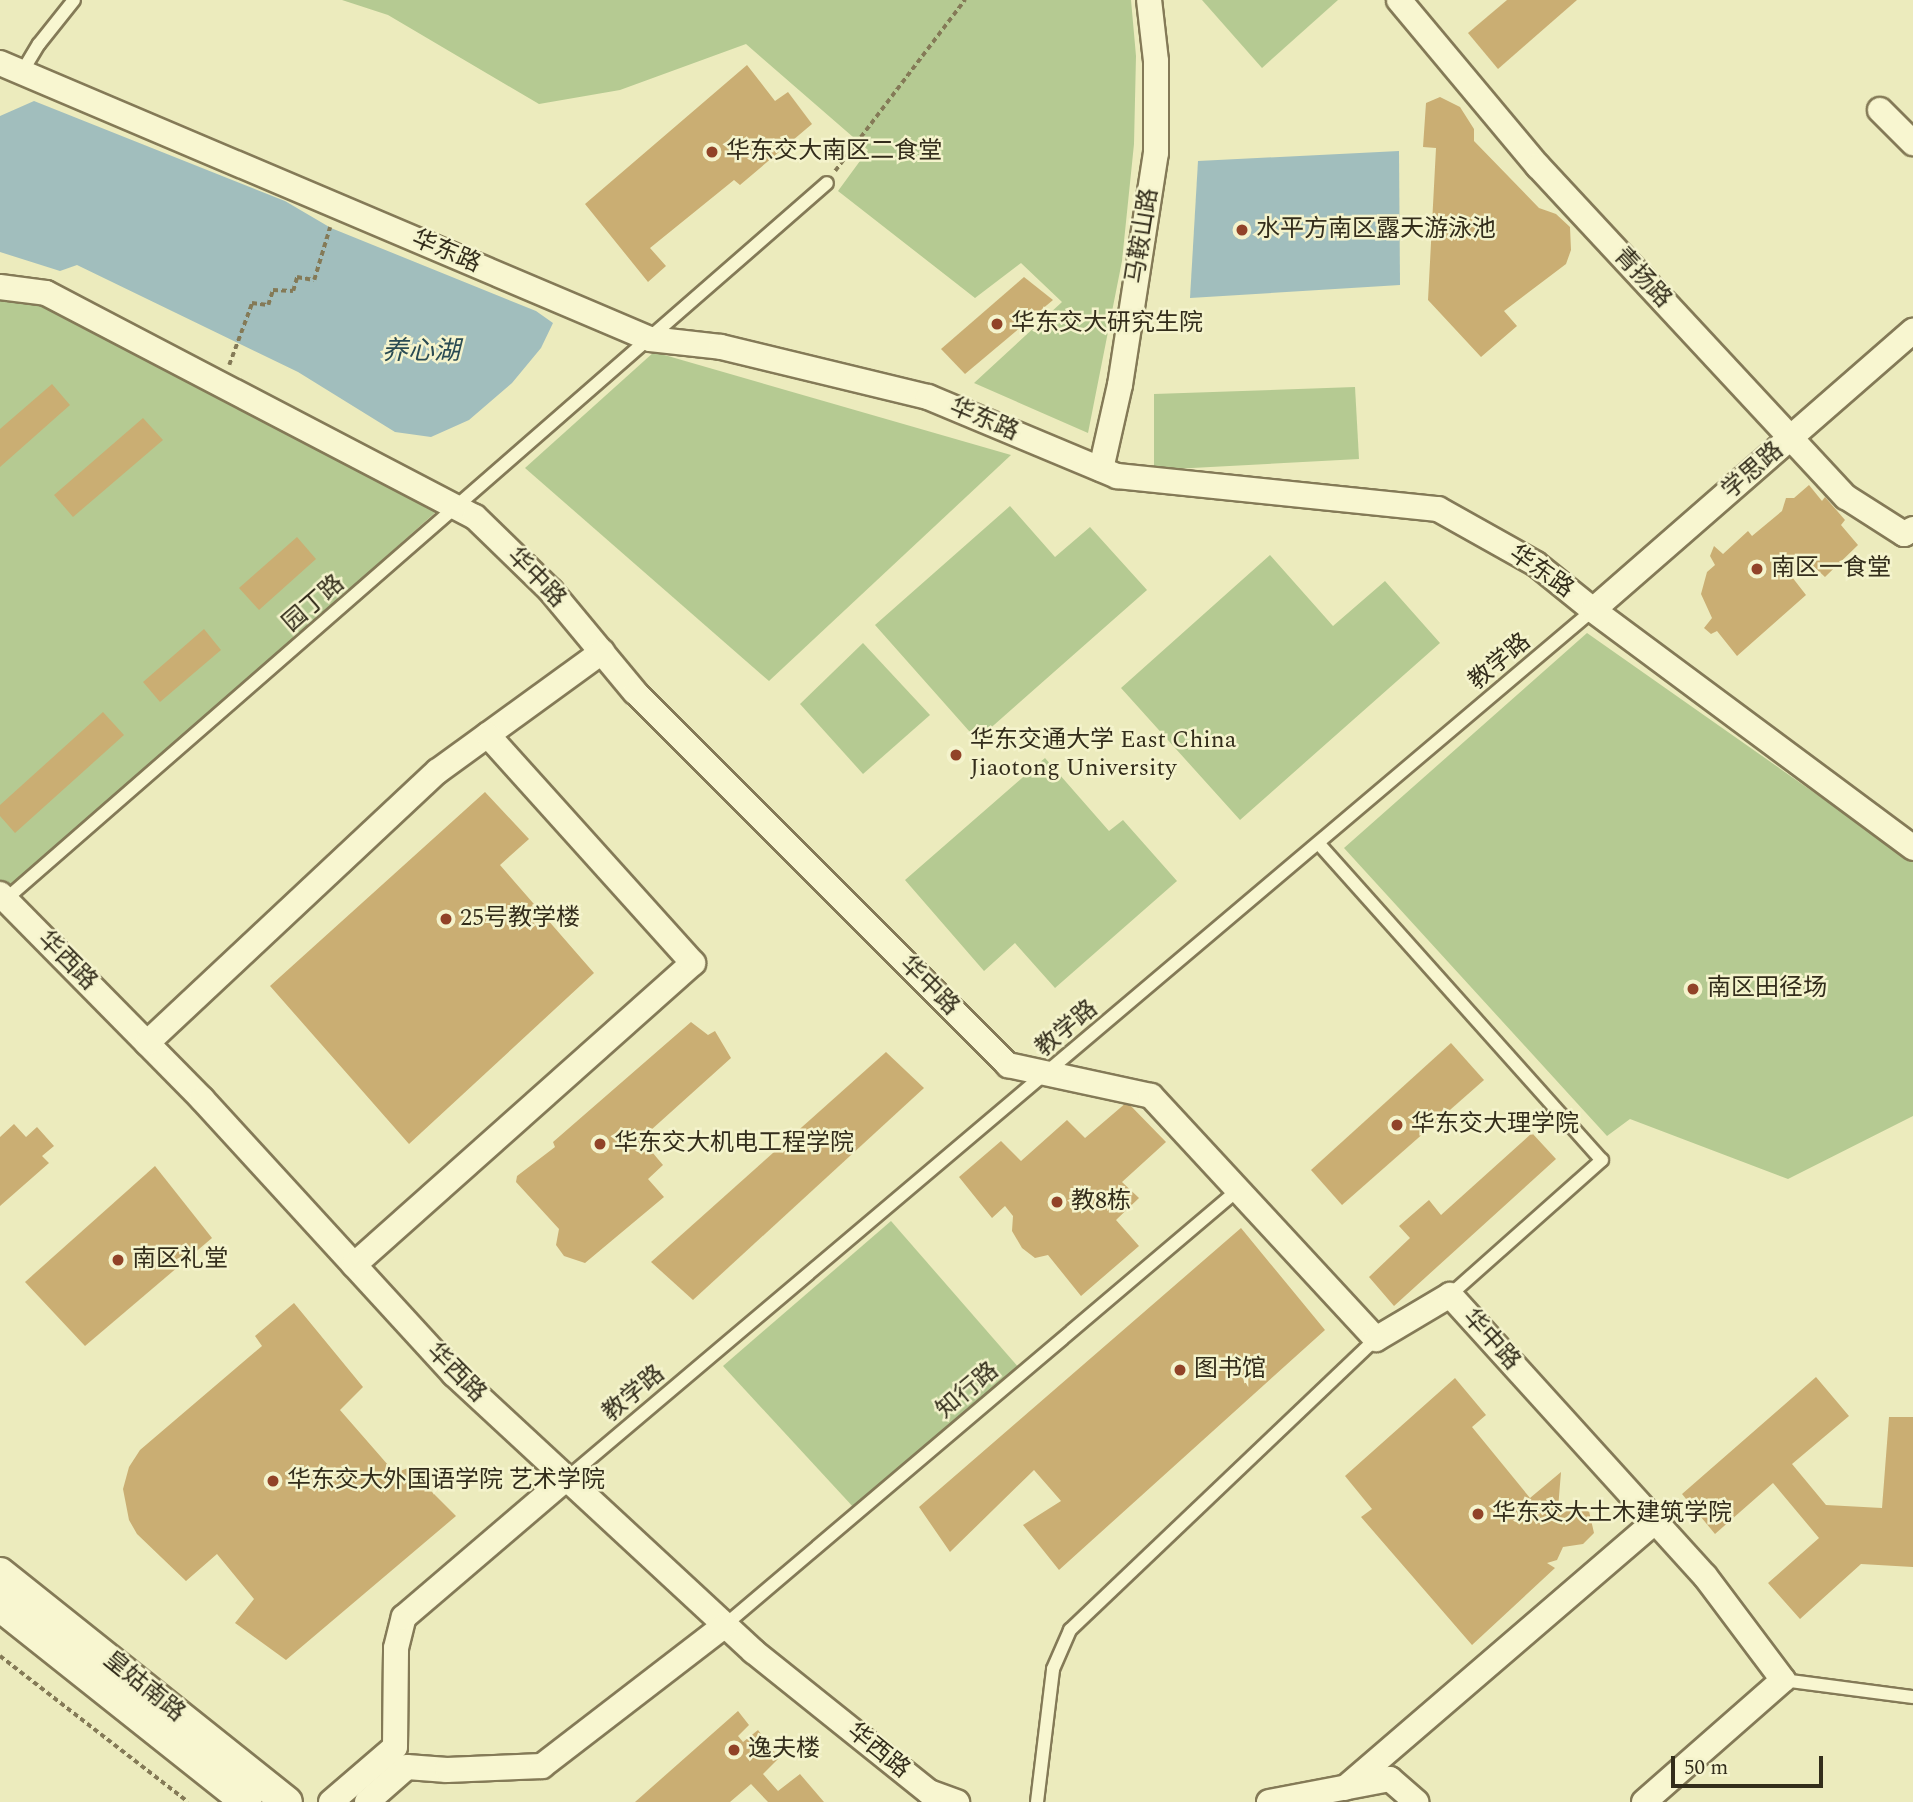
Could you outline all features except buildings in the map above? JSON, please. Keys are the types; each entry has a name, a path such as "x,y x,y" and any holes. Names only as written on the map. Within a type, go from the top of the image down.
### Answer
{"street":[{"name":"马鞍山路","path":"1101,469 1120,385 1156,153 1156,61 1149,0"},
{"name":"青扬路","path":"1399,0 1538,166 1846,497 1909,532"},
{"name":"华东路","path":"11,68 650,339 721,347 928,397 1117,476 1438,509 1536,564 1593,610 1913,848"},
{"path":"1880,110 1913,143"},
{"name":"华中路","path":"0,287 46,293 475,517 551,591 635,692 1008,1065 1151,1096 1376,1339 1450,1296 1705,1576 1783,1680"},
{"name":"学思路","path":"1593,610 1913,331"},
{"path":"146,1043 438,771 602,652"},
{"path":"354,1265 693,963 488,735"},
{"name":"华西路","path":"3,897 146,1043 454,1374 725,1625 929,1792 957,1802"},
{"path":"331,1802 395,1747 396,1648 404,1617 567,1478"},
{"path":"1345,1788 1655,1521"},
{"name":"皇姑南路","path":"0,1573 287,1802"},
{"name":"皇姑南路","path":"0,1606 246,1802"},
{"path":"367,1802 407,1767 447,1770 542,1766 725,1625"},
{"path":"1644,1802 1783,1680"},
{"path":"1269,1802 1390,1779 1416,1802"}],"lane":[{"path":"11,68 38,44 74,0"},
{"name":"园丁路","path":"3,897 457,508 827,183"},
{"name":"教学路","path":"567,1478 1593,610"},
{"path":"1319,844 1602,1160 1450,1296"},
{"name":"知行路","path":"725,1625 1239,1189"},
{"path":"1037,1802 1053,1669 1070,1630 1376,1339"},
{"path":"1783,1680 1913,1697"}],"path":[{"path":"827,183 965,0"},
{"path":"237,346 252,303 268,305 273,290 293,291 298,277 314,280 332,219"},
{"path":"0,1656 188,1802"}],"green space":[{"path":"342,0 1131,0 1136,56 1134,144 1122,261 1088,433 974,383 1062,302 1021,263 975,298 838,191 868,150 746,44 620,90 539,104 388,15"},
{"path":"1202,0 1338,0 1262,68"},
{"path":"0,292 45,298 438,510 6,896 0,891"},
{"path":"654,352 1011,455 769,681 525,468"},
{"path":"1355,387 1359,459 1154,470 1154,394"},
{"path":"1010,506 1055,557 1090,527 1147,590 977,740 875,625"},
{"path":"1270,555 1333,626 1385,581 1440,643 1240,820 1121,688"},
{"name":"南区田径场","path":"1587,633 1913,862 1913,1116 1788,1179 1630,1119 1607,1136 1344,848"},
{"path":"863,643 930,715 863,774 800,704"},
{"path":"1045,758 1109,831 1123,820 1177,881 1055,988 1015,943 984,971 905,880"},
{"path":"891,1221 1020,1369 855,1509 723,1366"}],"water":[{"name":"养心湖","path":"34,101 285,201 331,228 536,311 553,323 541,348 512,383 469,420 431,437 395,432 298,372 77,265 60,271 0,252 0,116"},
{"path":"1399,151 1400,285 1190,298 1198,161"}],"place":[{"name":"华东交大南区二食堂","path":"712,152"},
{"name":"水平方南区露天游泳池","path":"1242,230"},
{"name":"华东交大研究生院","path":"997,324"},
{"name":"南区一食堂","path":"1757,569"},
{"name":"华东交通大学 East China Jiaotong University","path":"956,755"},
{"name":"25号教学楼","path":"446,919"},
{"name":"南区田径场","path":"1693,989"},
{"name":"华东交大理学院","path":"1397,1125"},
{"name":"华东交大机电工程学院","path":"600,1144"},
{"name":"教8栋","path":"1057,1202"},
{"name":"南区礼堂","path":"118,1260"},
{"name":"图书馆","path":"1180,1370"},
{"name":"华东交大外国语学院 艺术学院","path":"273,1481"},
{"name":"华东交大土木建筑学院","path":"1478,1514"},
{"name":"逸夫楼","path":"734,1750"}]}
